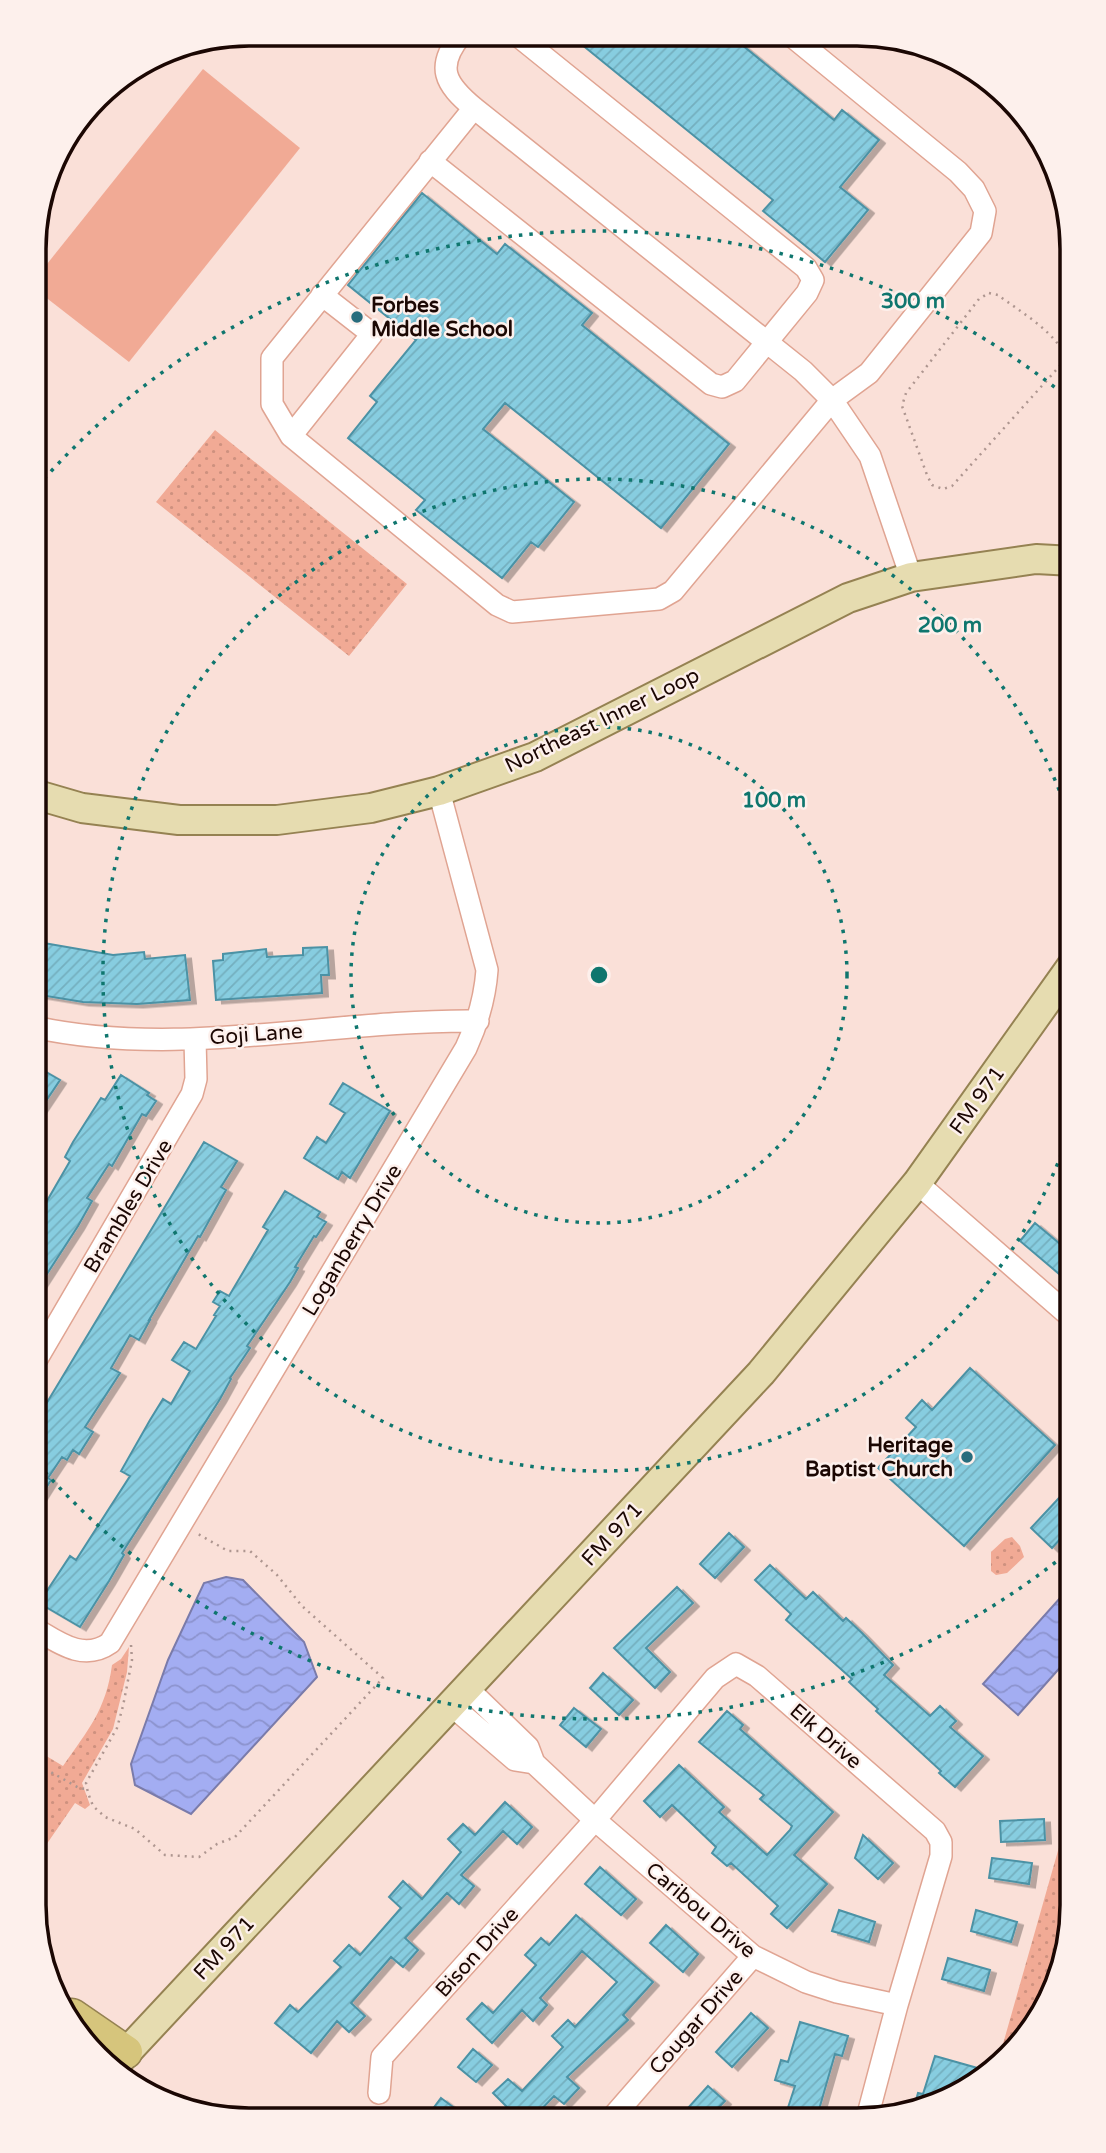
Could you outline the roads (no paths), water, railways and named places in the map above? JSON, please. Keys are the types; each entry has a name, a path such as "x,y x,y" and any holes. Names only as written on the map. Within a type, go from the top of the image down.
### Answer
{"highway":[{"path":"100,2042 114,2056"}],"main road":[{"name":"Northeast Inner Loop","path":"46,798 82,808 179,820 278,820 371,808 439,791 535,757 848,598 911,577 1035,559 1060,560"},
{"name":"FM 971","path":"119,2061 761,1373 917,1183 1060,982"}],"street":[{"path":"452,46 446,58 450,85 803,371 832,400 870,456 911,577"},
{"path":"430,160 711,384 722,387 735,381 807,293 813,279 806,268 531,46"},
{"path":"474,107 272,358 272,404 291,436 497,605 512,612 531,612 659,599 673,591 832,400 869,373 981,233 985,211 974,188 804,46"},
{"path":"291,436 372,334 322,295"},
{"name":"Loganberry Drive","path":"46,1634 77,1651 92,1652 110,1643 466,1048 478,1021 487,970 439,791"},
{"name":"Goji Lane","path":"46,1030 65,1034 131,1039 195,1039 433,1021 478,1021"},
{"name":"Brambles Drive","path":"46,1344 188,1104 196,1079 195,1039"},
{"path":"917,1183 1060,1308"},
{"name":"Elk Drive","path":"595,1820 715,1678 736,1664 757,1676 935,1831 942,1842 941,1856 897,2005"},
{"name":"Caribou Drive","path":"460,1698 528,1747 534,1763 595,1820 753,1956 806,1982 897,2005"},
{"name":"Bison Drive","path":"379,2093 382,2057 595,1820"},
{"name":"Cougar Drive","path":"621,2108 753,1956"},
{"path":"870,2107 897,2005"}],"water":[{"path":"226,1577 243,1580 304,1642 317,1677 191,1814 135,1785 131,1764 168,1660 204,1583"},
{"path":"1060,1598 1060,1668 1018,1715 983,1684"}],"place":[{"name":"Forbes Middle School","path":"357,317"},
{"name":"Heritage Baptist Church","path":"967,1457"}]}
